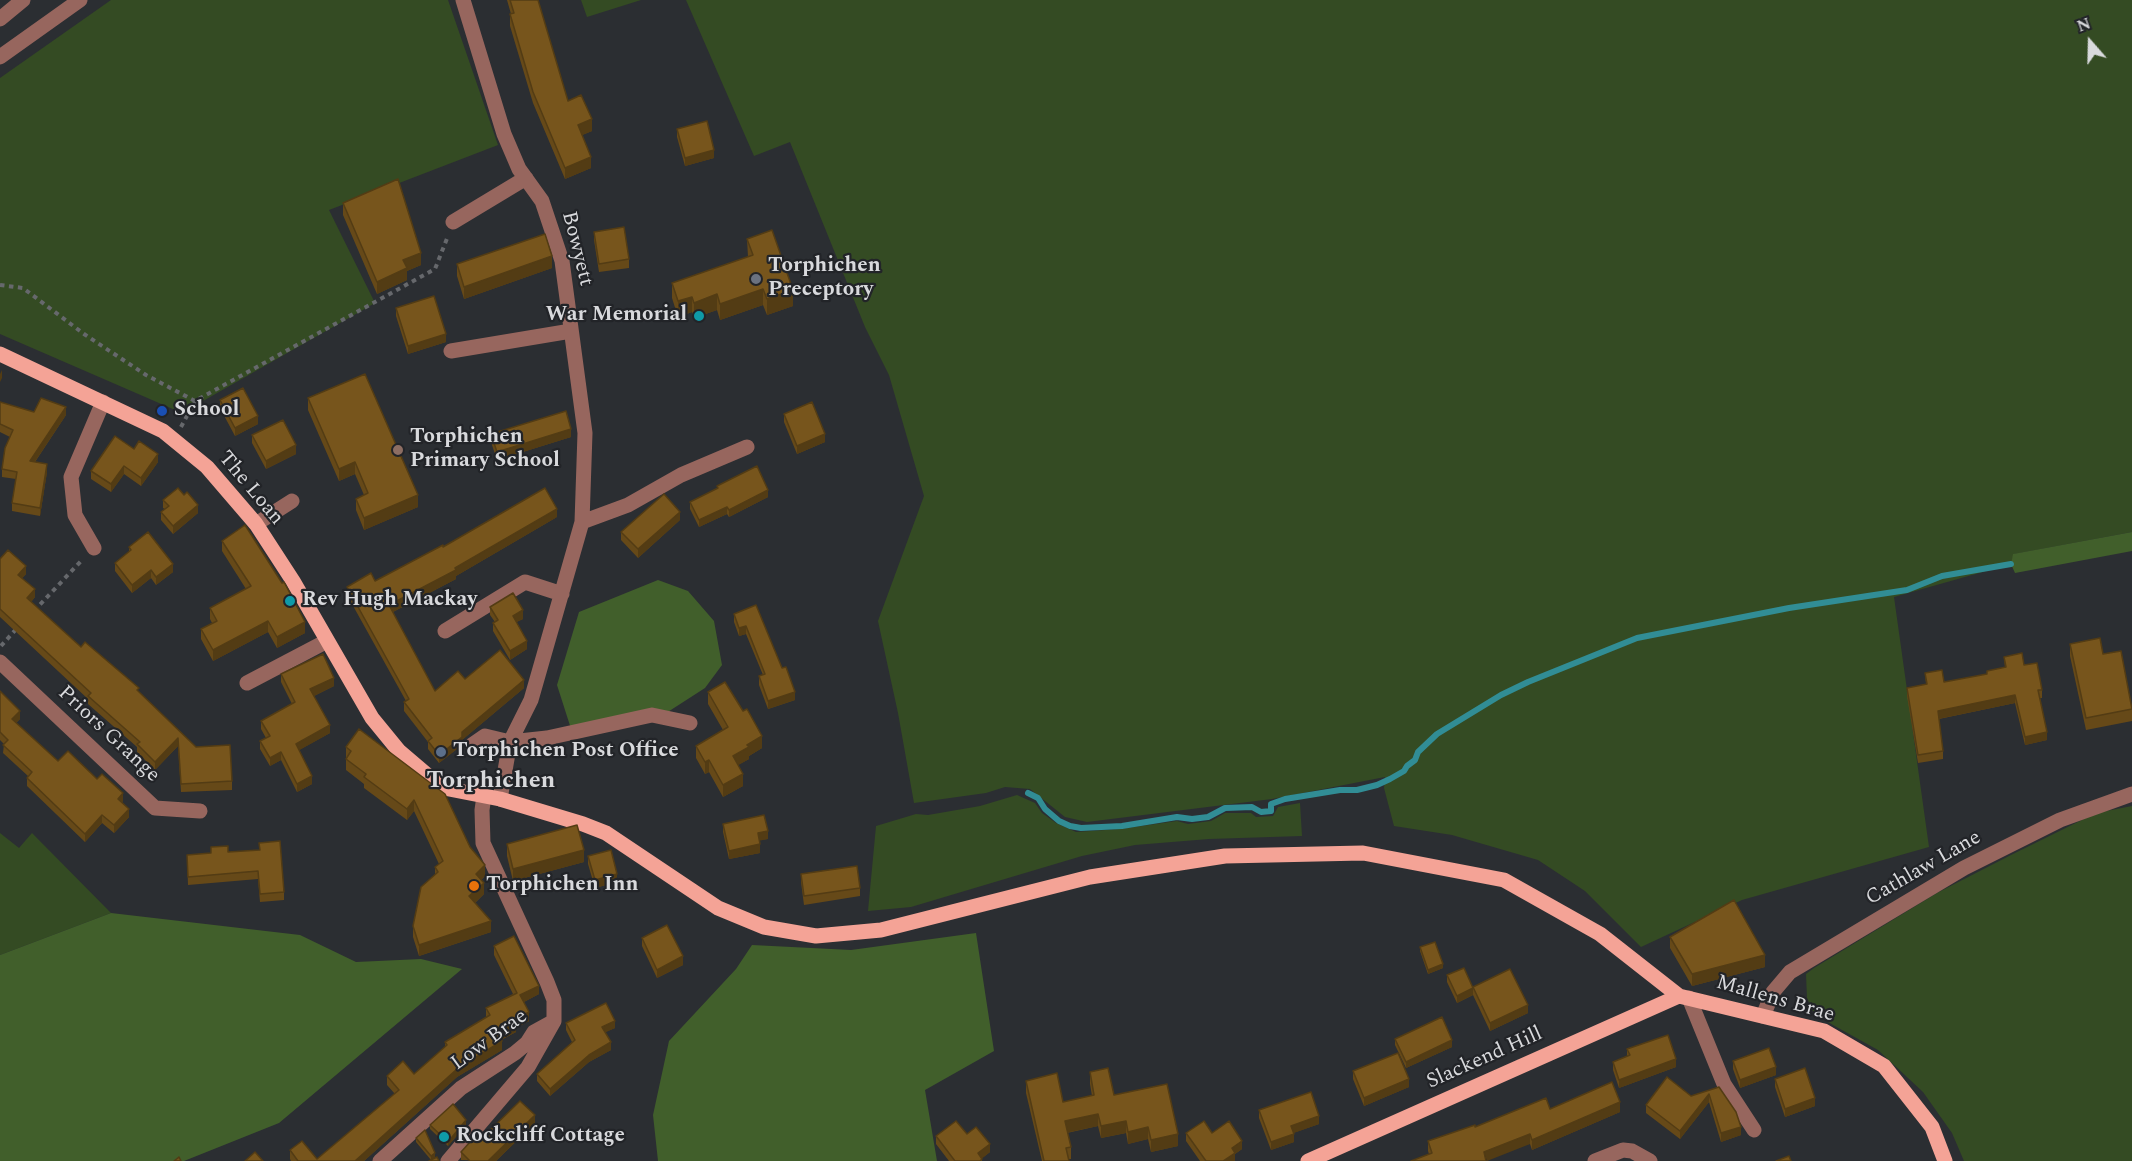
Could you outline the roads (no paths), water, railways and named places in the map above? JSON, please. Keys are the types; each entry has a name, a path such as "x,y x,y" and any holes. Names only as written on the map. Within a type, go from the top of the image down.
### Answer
{"main road":[{"name":"The Loan","path":"0,354 163,432 207,467 256,524 293,581 372,718 399,752 433,780 448,789 492,798 583,824 606,833 718,908 764,927 816,936 881,930 1090,877 1214,858 1363,853 1504,880 1600,934 1684,997"},
{"name":"Mallens Brae","path":"1684,997 1824,1031 1884,1066 1932,1127 1945,1161"},
{"name":"Slackend Hill","path":"1308,1161 1684,997"}],"street":[{"path":"0,20 23,0"},
{"path":"0,57 80,0"},
{"name":"Bowyett","path":"463,0 504,134 519,170 542,201 562,261 585,433 582,522 531,700 510,742 492,798"},
{"path":"453,222 526,178"},
{"path":"451,351 571,331"},
{"path":"94,548 75,515 71,477 103,402"},
{"path":"582,522 628,505 681,475 747,447"},
{"path":"256,524 292,501"},
{"path":"445,631 525,582 562,594"},
{"path":"247,683 327,641"},
{"name":"Priors Grange","path":"0,662 155,808 200,812"},
{"path":"472,745 485,736 510,742 548,738 652,715 690,723"},
{"name":"Cathlaw Lane","path":"1763,1016 1773,992 1790,972 1964,868 2060,820 2132,794"},
{"name":"Low Brae","path":"380,1161 460,1088 515,1053 527,1043 534,1032 554,1021 554,1000 547,982 483,843 482,810 492,798"},
{"path":"1684,997 1724,1084 1754,1130"},
{"path":"448,1161 448,1158 466,1142 528,1067 554,1021"},
{"path":"1595,1161 1623,1150 1632,1151 1650,1161"}],"waterway":[{"path":"1028,793 1038,798 1045,809 1059,821 1081,828 1122,826 1177,817 1192,819 1208,817 1225,808 1252,807 1261,812 1271,811 1271,804 1285,799 1340,790 1357,790 1390,779 1404,771 1415,760 1418,752 1437,734 1501,695 1637,638 1789,608 1907,590 1942,576 2011,564"}],"place":[{"name":"Torphichen Preceptory","path":"756,279"},
{"name":"War Memorial","path":"699,316"},
{"name":"School","path":"162,411"},
{"name":"Torphichen Primary School","path":"398,450"},
{"name":"Rev Hugh Mackay","path":"290,601"},
{"name":"Torphichen Post Office","path":"441,752"},
{"name":"Torphichen Inn","path":"474,886"},
{"name":"Rockcliff Cottage","path":"444,1137"}],"district":[{"name":"Torphichen","path":"491,782"}]}
